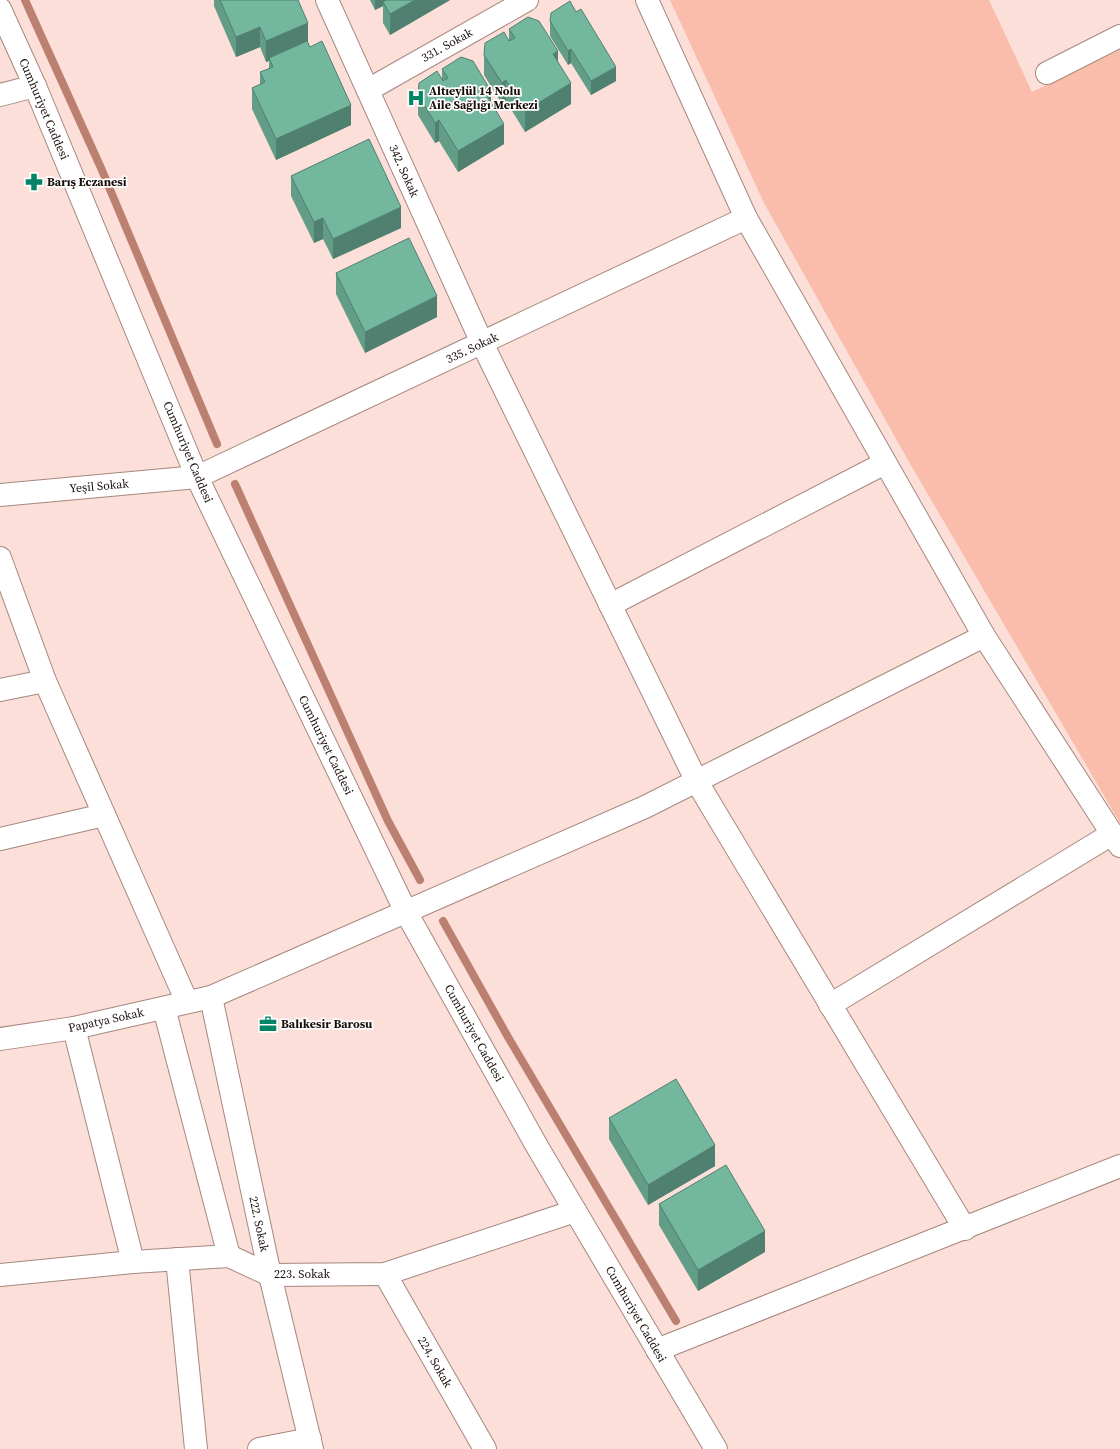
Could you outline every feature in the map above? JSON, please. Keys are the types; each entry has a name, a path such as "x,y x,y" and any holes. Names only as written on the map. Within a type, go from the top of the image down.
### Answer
{"street":[{"name":"342. Sokak","path":"327,0 482,343 697,782 965,1229"},
{"name":"331. Sokak","path":"368,90 527,0"},
{"path":"647,0 746,218 984,636 1116,840 830,1005"},
{"name":"Cumhuriyet Caddesi","path":"0,9 35,86 197,477 406,912 538,1148 716,1449"},
{"path":"1047,73 1120,36"},
{"path":"0,95 35,86"},
{"name":"335. Sokak","path":"197,477 746,218"},
{"path":"610,605 885,463"},
{"name":"Yeşil Sokak","path":"0,495 197,477"},
{"path":"0,558 45,681 187,1002"},
{"name":"Papatya Sokak","path":"0,1039 74,1028 210,997 645,807 984,636"},
{"path":"0,690 45,681"},
{"path":"0,839 104,815"},
{"name":"222. Sokak","path":"210,997 270,1275 311,1444"},
{"path":"164,1008 229,1256"},
{"path":"74,1028 133,1262"},
{"path":"657,1350 965,1229 1120,1166"},
{"name":"223. Sokak","path":"0,1275 133,1262 229,1256 270,1275 385,1274 575,1211"},
{"path":"177,1259 196,1449"},
{"name":"224. Sokak","path":"385,1274 485,1449"},
{"path":"259,1449 311,1444"}],"shaded area":[{"path":"670,0 989,0 1032,92 1120,50 1120,823 909,462 764,203"}],"building":[{"path":"220,0 298,0 308,23 266,41 260,27 236,37"},
{"path":"386,0 415,0 390,14 383,2"},
{"path":"570,1 576,12 581,9 616,67 591,81 571,49 568,51 550,21 551,13"},
{"path":"528,17 539,21 558,51 553,54 571,83 525,111 506,80 502,83 484,55 485,43 504,32 509,41 515,38 509,29"},
{"path":"307,41 310,47 322,41 351,105 276,139 252,88 265,82 260,72 273,67 269,58"},
{"path":"461,57 473,61 491,91 486,94 504,124 458,151 439,120 435,123 418,94 419,83 437,71 443,81 448,78 442,69"},
{"path":"369,139 401,207 333,239 323,218 314,222 291,176"},
{"path":"409,238 437,296 365,332 336,273"},
{"path":"676,1079 715,1145 648,1185 609,1118"},
{"path":"726,1165 765,1231 698,1270 659,1204"}],"waterway":[{"path":"25,0 101,168 217,444"},
{"path":"235,484 388,821 420,880"},
{"path":"443,921 508,1037 676,1321"}],"place":[{"name":"Altıeylül 14 Nolu Aile Sağlığı Merkezi","path":"416,98"},
{"name":"Barış Eczanesi","path":"34,182"},
{"name":"Balıkesir Barosu","path":"268,1024"}]}
